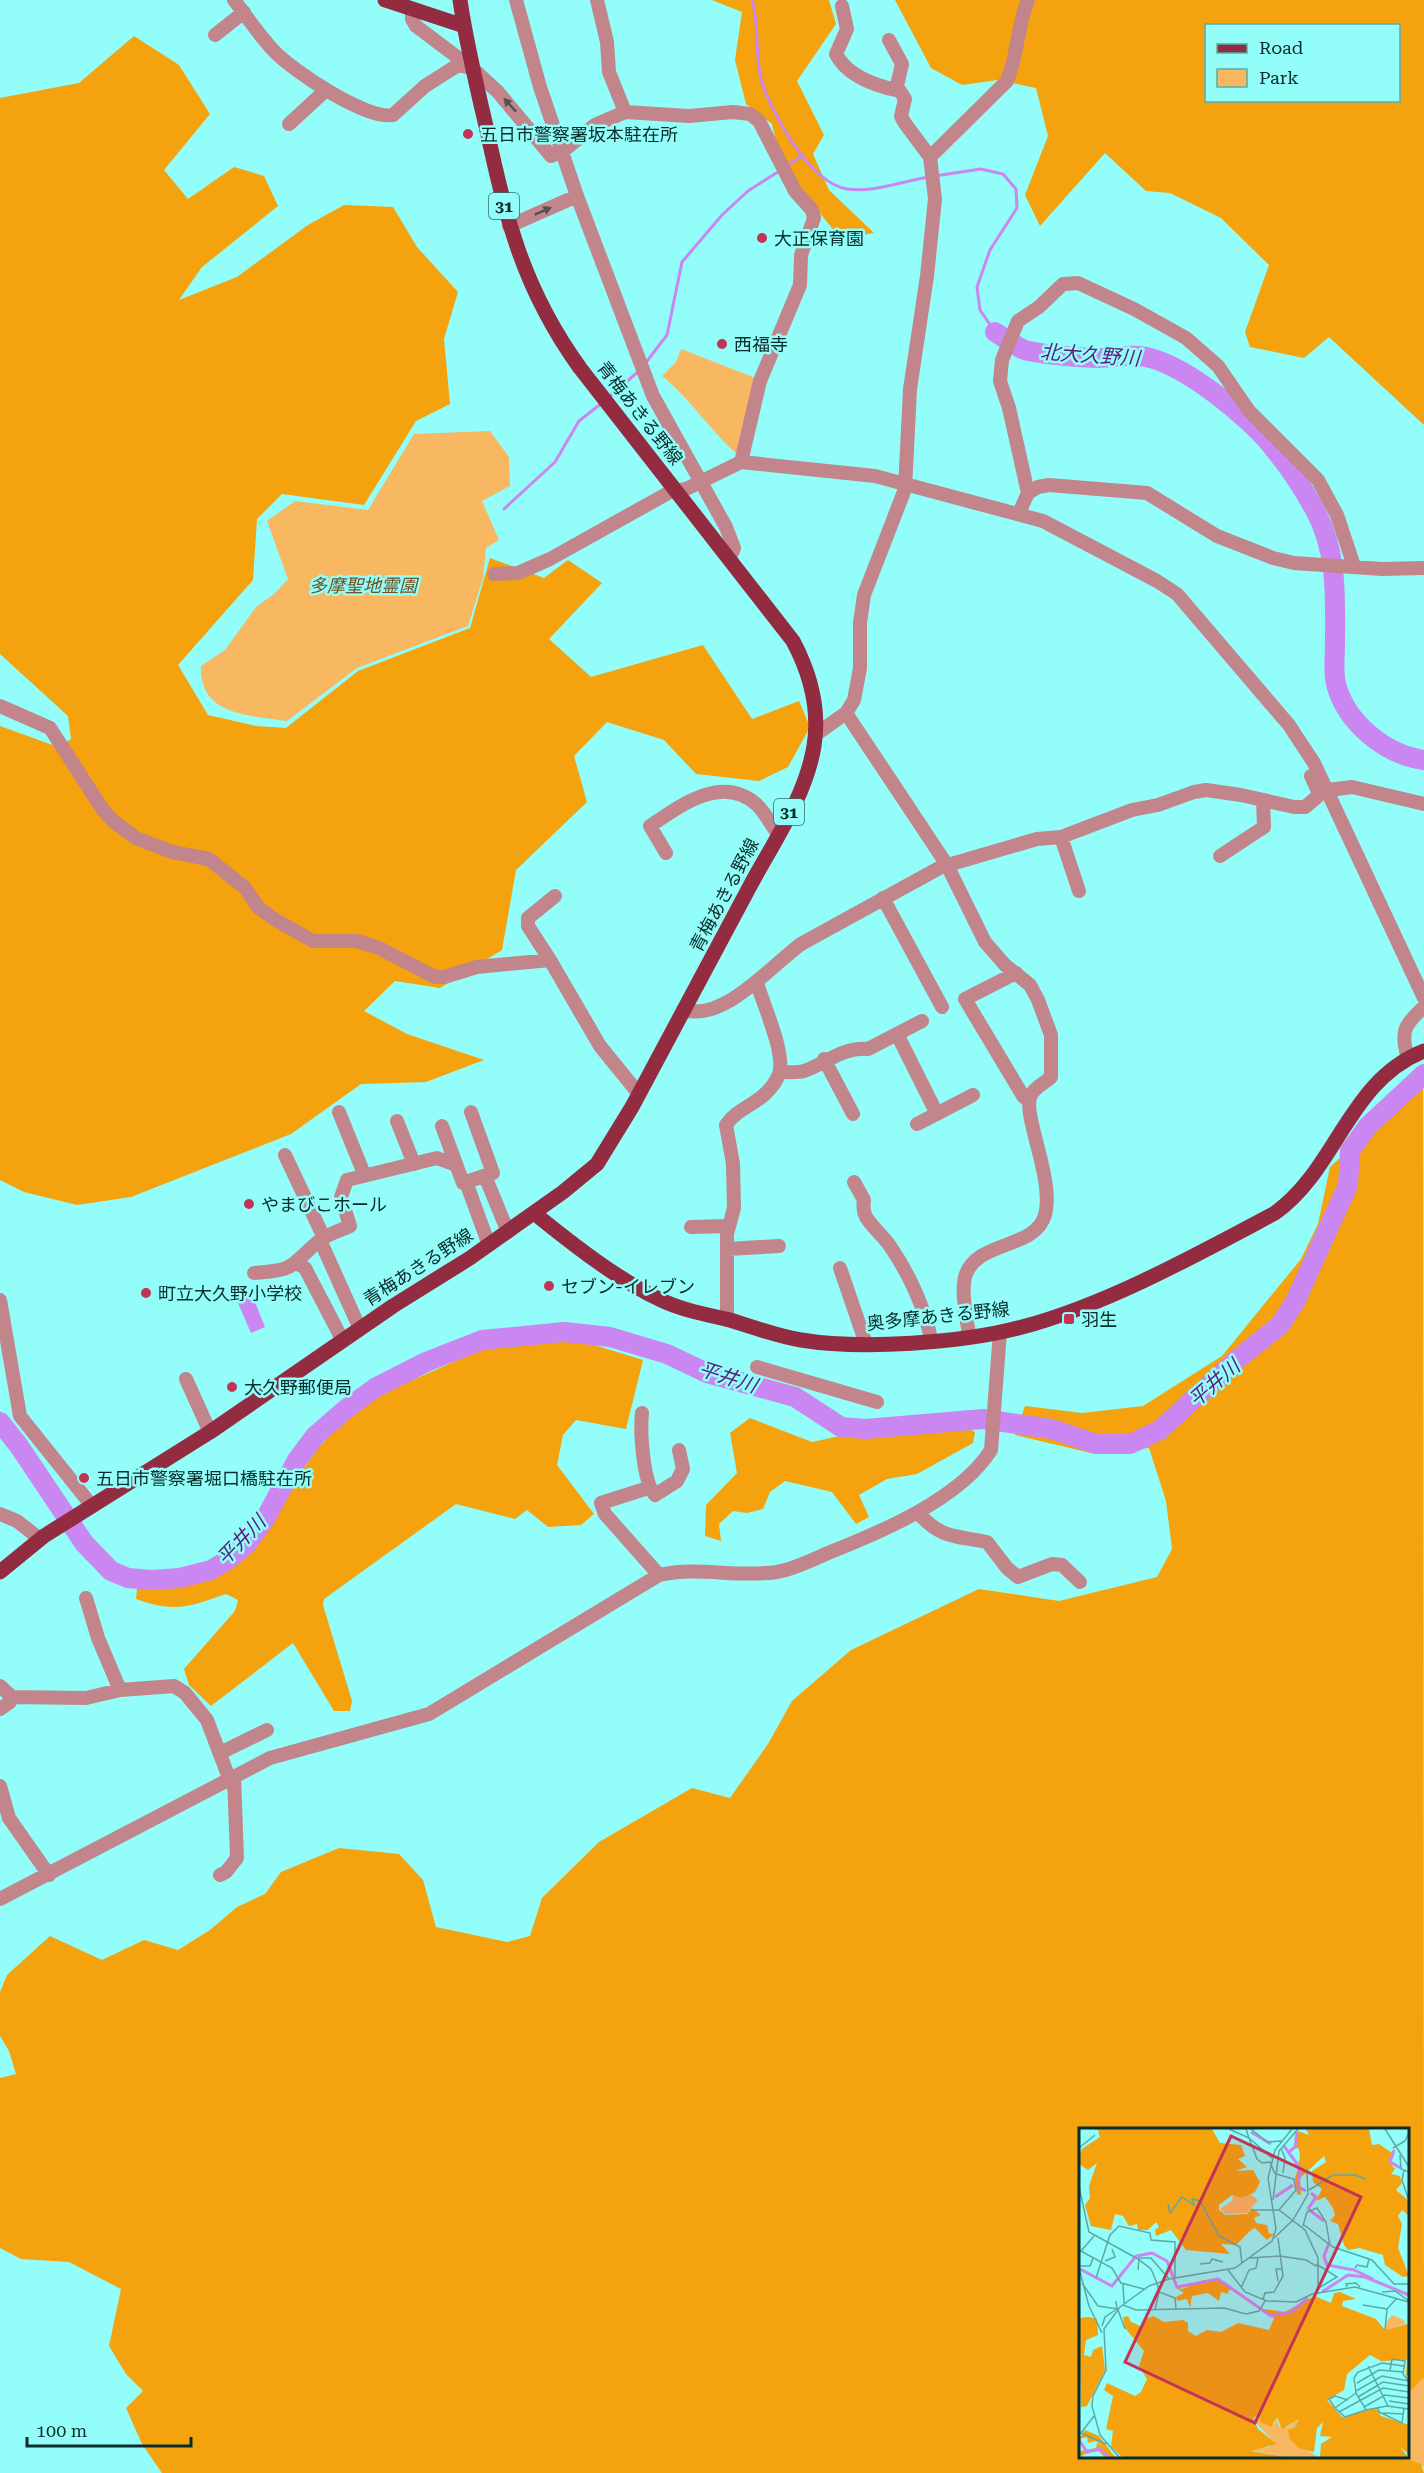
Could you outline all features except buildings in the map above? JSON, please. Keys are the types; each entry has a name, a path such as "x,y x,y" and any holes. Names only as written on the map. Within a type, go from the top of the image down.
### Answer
{"main road":[{"path":"385,0 464,26"},
{"name":"青梅あきる野線","path":"0,1572 42,1537 210,1432 360,1329 489,1245 597,1164 639,1094 778,834 806,776 815,735 813,693 802,659 782,624 604,398 561,341 539,304 520,260 509,226 473,69 460,0"},
{"name":"奥多摩あきる野線","path":"534,1212 649,1294 691,1312 799,1340 866,1344 931,1340 1000,1332 1037,1323 1083,1307 1275,1213 1294,1197 1312,1176 1352,1111 1371,1088 1418,1054"}],"street":[{"path":"234,0 279,56 326,90 378,114 389,115 425,86 458,65 473,69"},
{"path":"516,0 540,87 577,196 653,396 702,482 731,540 734,548 730,558"},
{"path":"597,0 607,42 611,78 625,112"},
{"path":"931,163 1008,81 1021,17 1028,0"},
{"path":"815,735 846,713 854,700 860,668 860,623 864,595 906,483 910,389 927,276 934,187 931,163 902,116 905,99 896,90 872,84 864,77 842,66 836,54 847,29 842,6"},
{"path":"412,9 412,19 416,26 473,69 518,113 551,156 563,151 595,125 625,112 689,116 733,112 750,114 759,122 795,191 812,210 814,218 801,255 800,285 760,381 741,462"},
{"path":"215,35 244,12"},
{"path":"888,40 902,64 896,90"},
{"path":"289,124 326,90"},
{"path":"509,226 577,196"},
{"path":"1019,513 1028,493 1010,408 1000,381 1002,360 1018,321 1069,282 1089,286 1186,338 1218,366 1260,423 1318,480 1337,515 1350,566"},
{"path":"494,574 518,573 670,492 702,482 741,462 875,476 1019,513 1061,529 1177,594 1289,725 1314,763 1328,790 1424,998"},
{"path":"1028,493 1049,485 1147,493 1168,503 1217,536 1273,558 1313,564 1424,568"},
{"path":"0,706 50,728 103,810 122,829 136,838 172,852 209,859 245,888 258,907 313,941 357,941 379,948 435,977 444,977 477,967 550,960"},
{"path":"846,713 947,865 985,942 1030,985 1047,1021 1053,1047 1051,1077 1036,1087 1029,1101 1034,1136 1040,1149 1047,1181 1045,1215 1042,1223 1031,1233 979,1257 971,1265 965,1277 969,1336"},
{"path":"684,1010 696,1014 710,1010 757,983 784,956 801,944 947,865 1037,839 1061,837 1132,810 1158,805 1206,790 1294,807 1305,807 1317,797 1318,791 1310,770 1314,763"},
{"path":"1328,790 1352,787 1424,804"},
{"path":"666,853 650,826 682,804 706,794 729,793 749,799 761,809 778,834"},
{"path":"1220,856 1264,827 1263,800"},
{"path":"1061,837 1079,891"},
{"path":"555,896 528,918 528,926 600,1046 639,1094"},
{"path":"884,898 942,1007"},
{"path":"1016,973 965,999 1023,1096 1029,1101"},
{"path":"727,1320 727,1249 734,1208 733,1164 726,1125 735,1112 753,1104 767,1092 780,1072 778,1045 757,983"},
{"path":"1418,1054 1403,1040 1404,1031 1408,1023 1424,1007"},
{"path":"780,1072 804,1071 824,1059 860,1048 867,1049 922,1021"},
{"path":"897,1034 937,1114"},
{"path":"824,1059 853,1114"},
{"path":"917,1124 973,1095"},
{"path":"339,1112 364,1174"},
{"path":"442,1126 463,1183 493,1173 471,1112"},
{"path":"397,1121 414,1164"},
{"path":"285,1155 360,1329"},
{"path":"254,1273 280,1272 298,1264 322,1239 350,1226 341,1197 347,1180 437,1158 456,1165"},
{"path":"485,1176 508,1232"},
{"path":"466,1182 489,1245"},
{"path":"854,1182 864,1200 862,1207 865,1216 890,1246 906,1274 928,1325 931,1340"},
{"path":"691,1227 729,1227"},
{"path":"727,1249 779,1246"},
{"path":"298,1264 305,1268 321,1303 343,1341"},
{"path":"840,1268 866,1344"},
{"path":"0,1300 20,1416 89,1507"},
{"path":"0,1899 270,1758 429,1714 659,1575 674,1572 758,1573 788,1569 918,1513 945,1494 985,1459 991,1449 994,1434 1000,1332"},
{"path":"757,1367 877,1402"},
{"path":"186,1379 210,1432"},
{"path":"642,1413 639,1435 648,1488 655,1495 677,1481 683,1469 679,1450"},
{"path":"648,1488 601,1503 605,1514 659,1575"},
{"path":"918,1513 939,1530 956,1539 987,1542 1007,1568 1018,1577 1052,1564 1062,1564 1080,1582"},
{"path":"0,1514 42,1537"},
{"path":"86,1598 98,1638 120,1690"},
{"path":"0,1686 12,1697 86,1698 120,1690 174,1686 184,1693 207,1720 232,1777 237,1858 226,1872 220,1875"},
{"path":"0,1709 10,1702 12,1697"},
{"path":"220,1754 267,1730"},
{"path":"0,1786 9,1818 49,1875"}],"green space":[{"path":"681,349 758,379 737,454 662,376 676,362"},
{"name":"多摩聖地霊園","path":"490,431 509,457 510,486 482,501 499,540 486,548 483,578 468,626 357,668 287,721 229,710 217,704 208,695 203,682 201,666 225,650 256,607 274,594 288,579 267,521 295,501 368,510 414,434"},
{"path":"1423,2375 1424,2467 1401,2458 1409,2458 1409,2392"}],"shaded area":[{"path":"712,0 829,0 836,24 797,81 824,135 813,154 829,190 874,233 840,238 802,191 778,150 772,124 746,104 735,60 742,12"},
{"path":"895,0 1424,0 1424,425 1329,337 1304,358 1250,347 1245,332 1269,265 1221,218 1170,193 1146,191 1105,153 1040,226 1025,195 1048,136 1036,88 998,80 962,85 931,68"},
{"path":"134,36 179,65 210,114 164,170 188,199 234,167 264,176 278,206 202,267 179,300 237,277 308,225 344,205 393,207 417,247 458,292 444,339 450,404 416,421 364,505 282,494 257,519 253,580 178,665 208,715 256,726 286,728 358,671 470,628 490,558 544,578 568,560 602,583 549,639 591,677 703,645 752,719 799,701 810,727 788,767 759,781 696,774 664,740 607,722 574,756 587,802 516,870 502,950 440,988 395,981 364,1011 407,1034 484,1060 426,1082 361,1084 291,1134 131,1197 77,1205 24,1192 0,1180 0,726 58,747 71,739 68,716 0,654 0,98 79,83"},
{"path":"1423,1083 1424,2377 1409,2392 1409,2128 1079,2128 1079,2458 1404,2458 1421,2464 1424,2473 162,2473 142,2444 126,2408 143,2391 126,2374 109,2346 121,2289 69,2262 21,2259 0,2248 0,2078 16,2074 9,2051 0,2036 0,1992 7,1975 50,1936 102,1960 144,1940 178,1950 210,1930 237,1907 265,1894 281,1872 339,1848 399,1854 423,1880 436,1927 507,1942 530,1936 542,1898 599,1842 692,1788 730,1798 768,1744 792,1701 851,1650 979,1589 1059,1601 1157,1577 1172,1549 1166,1501 1149,1448 1091,1453 1015,1435 1025,1406 1082,1413 1143,1406 1222,1356 1301,1259 1318,1224 1330,1167"},
{"path":"250,1290 265,1327 251,1333 235,1296"},
{"path":"578,1340 643,1360 626,1429 576,1420 563,1435 557,1465 594,1514 581,1525 548,1527 527,1510 515,1519 456,1504 324,1599 323,1605 352,1701 350,1711 334,1711 293,1643 211,1706 189,1685 184,1669 235,1611 238,1600 226,1594 182,1607 162,1606 136,1599 137,1589 204,1579 258,1534 318,1448 361,1403 485,1348"},
{"path":"750,1418 812,1442 858,1432 968,1429 975,1432 973,1443 917,1474 887,1479 859,1495 869,1517 856,1524 832,1492 785,1481 770,1492 763,1509 747,1513 733,1511 719,1524 721,1541 705,1536 706,1505 737,1473 730,1433"}],"waterway":[{"name":"北大久野川","path":"752,0 762,82 774,111 806,161 833,184 847,189 878,188 929,177"},
{"path":"786,166 802,156"},
{"name":"北大久野川","path":"935,176 981,169 1003,174 1016,189 1017,208 990,250 977,287 980,310 995,332"},
{"path":"644,365 667,335 682,262 722,215 748,191 781,170"},
{"name":"北大久野川","path":"995,332 1022,349 1037,353 1092,358 1139,356 1155,360 1174,367 1213,392 1249,422 1281,457 1311,502 1328,542 1334,575 1335,674 1341,698 1358,724 1369,735 1396,752 1424,760"},
{"path":"609,397 640,370"},
{"path":"504,509 555,462 579,421 602,403"},
{"name":"平井川","path":"0,1422 19,1446 84,1543 111,1571 128,1578 151,1580 180,1578 211,1570 229,1559 247,1544 265,1519 297,1460 315,1436 346,1409 375,1388 426,1362 482,1340 564,1332 610,1337 667,1354 707,1373 795,1397 841,1427 866,1429 983,1419 1052,1429 1096,1444 1130,1444 1160,1430 1234,1362 1280,1325 1295,1302 1348,1185 1350,1151 1368,1126 1424,1074"}],"place":[{"name":"五日市警察署坂本駐在所","path":"468,134"},
{"name":"大正保育園","path":"762,238"},
{"name":"西福寺","path":"722,344"},
{"name":"やまびこホール","path":"249,1204"},
{"name":"セブン-イレブン","path":"549,1286"},
{"name":"町立大久野小学校","path":"146,1293"},
{"name":"羽生","path":"1069,1319"},
{"name":"大久野郵便局","path":"232,1387"},
{"name":"五日市警察署堀口橋駐在所","path":"84,1478"}]}
